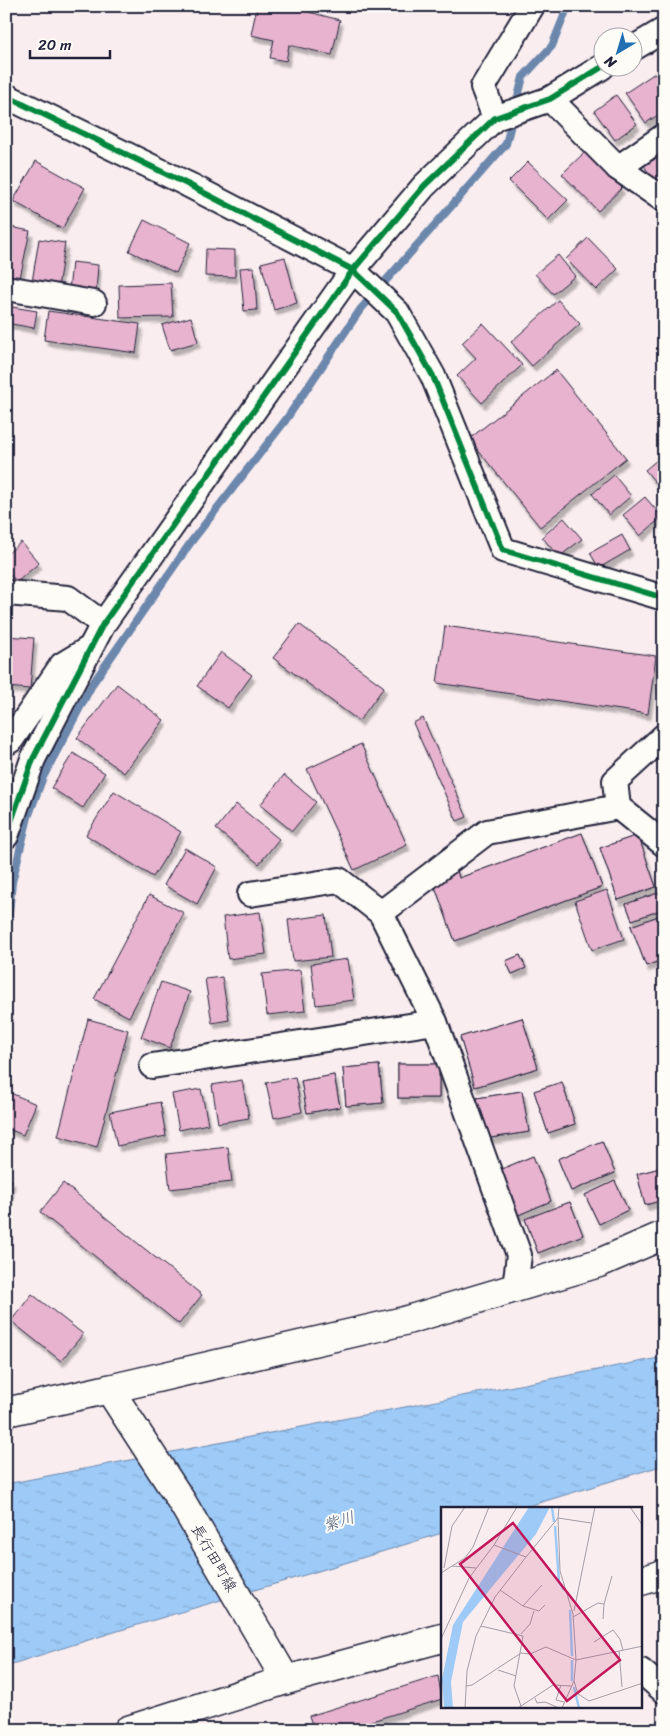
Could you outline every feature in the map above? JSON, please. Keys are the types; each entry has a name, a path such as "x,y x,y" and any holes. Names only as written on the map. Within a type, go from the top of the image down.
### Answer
{"street":[{"path":"495,118 483,87 532,6"},
{"path":"642,43 664,30"},
{"path":"6,836 33,759 104,624 353,270 424,186 495,118 550,99 592,73"},
{"path":"6,96 187,184 353,270 397,312 433,376 503,550 664,598"},
{"path":"550,99 618,168 664,200"},
{"path":"618,168 664,136"},
{"path":"6,288 94,303"},
{"path":"6,594 68,598 104,624"},
{"path":"6,743 11,740 62,666 91,647"},
{"path":"664,736 615,781 618,807 664,844"},
{"path":"381,913 487,832 618,807"},
{"path":"250,894 339,880 381,913 435,1022 519,1255 515,1288"},
{"path":"152,1066 435,1022"},
{"path":"6,1412 404,1321 600,1263 664,1235"},
{"name":"長行田町線","path":"109,1389 182,1502 281,1673"},
{"path":"642,1581 664,1574"},
{"path":"128,1730 281,1673 441,1638"},
{"path":"642,1672 664,1691"}],"water":[{"name":"紫川","path":"664,1357 664,1465 525,1507 441,1507 441,1533 6,1666 6,1484"}],"building":[{"path":"257,6 306,6 305,11 340,20 332,55 289,45 286,61 270,58 274,40 251,35"},
{"path":"655,73 664,86 664,111 646,123 625,93"},
{"path":"616,95 637,124 615,140 594,111"},
{"path":"586,151 622,188 598,211 562,174"},
{"path":"664,153 664,194 644,166"},
{"path":"36,161 85,188 62,229 13,201"},
{"path":"528,162 568,200 548,220 509,181"},
{"path":"144,220 190,243 176,273 129,251"},
{"path":"6,226 30,231 20,278 6,275"},
{"path":"588,238 618,269 596,290 566,259"},
{"path":"39,239 65,243 58,287 32,282"},
{"path":"206,249 235,250 235,277 205,276"},
{"path":"558,255 575,276 553,294 535,274"},
{"path":"285,257 297,303 274,310 261,263"},
{"path":"72,262 98,265 96,293 69,291"},
{"path":"254,267 257,310 244,311 240,268"},
{"path":"171,283 173,317 120,318 119,285"},
{"path":"558,300 580,324 532,366 511,342"},
{"path":"6,306 37,311 34,328 6,323"},
{"path":"48,311 140,324 136,353 44,340"},
{"path":"191,317 198,342 170,350 162,325"},
{"path":"483,323 522,365 482,403 457,376 476,358 462,343"},
{"path":"556,370 626,458 540,527 469,439"},
{"path":"664,454 664,489 662,490 645,470"},
{"path":"614,475 631,496 609,515 592,494"},
{"path":"645,497 662,517 640,536 623,515"},
{"path":"564,518 582,539 559,557 542,537"},
{"path":"622,535 630,550 599,568 590,553"},
{"path":"21,542 39,563 17,582 6,570 6,555"},
{"path":"299,624 384,687 359,721 273,658"},
{"path":"445,626 656,656 648,714 437,683"},
{"path":"6,636 34,638 30,689 6,687"},
{"path":"221,652 252,675 228,708 197,686"},
{"path":"117,684 164,720 124,773 77,738"},
{"path":"423,718 467,817 457,821 413,723"},
{"path":"361,744 407,845 354,870 307,769"},
{"path":"73,753 105,773 83,808 51,788"},
{"path":"284,775 316,802 292,831 260,805"},
{"path":"114,791 181,832 153,877 86,835"},
{"path":"236,804 279,839 259,864 216,829"},
{"path":"582,833 602,887 455,941 431,876 456,867 459,878"},
{"path":"582,833 602,887 455,941 431,876 456,867 459,878"},
{"path":"638,835 656,887 618,900 600,848"},
{"path":"638,835 656,887 618,900 600,848"},
{"path":"185,848 217,867 197,904 164,885"},
{"path":"607,890 624,939 592,950 575,901"},
{"path":"664,891 664,909 632,920 626,904"},
{"path":"664,891 664,909 632,920 626,904"},
{"path":"149,895 184,913 129,1017 94,999"},
{"path":"260,912 266,954 228,959 223,917"},
{"path":"664,914 664,959 646,966 631,926"},
{"path":"664,914 664,959 646,966 631,926"},
{"path":"326,915 331,957 293,961 288,920"},
{"path":"520,955 526,968 512,974 506,961"},
{"path":"520,955 526,968 512,974 506,961"},
{"path":"348,959 354,1000 316,1005 311,964"},
{"path":"300,970 305,1011 267,1015 262,974"},
{"path":"222,977 229,1020 212,1023 205,979"},
{"path":"161,982 190,992 170,1048 141,1037"},
{"path":"522,1018 538,1068 475,1087 460,1037"},
{"path":"522,1018 538,1068 475,1087 460,1037"},
{"path":"88,1019 128,1030 97,1147 58,1136"},
{"path":"398,1064 439,1064 439,1098 398,1098"},
{"path":"398,1064 439,1064 439,1098 398,1098"},
{"path":"379,1065 383,1103 346,1106 343,1068"},
{"path":"379,1065 383,1103 346,1106 343,1068"},
{"path":"334,1075 340,1107 307,1113 301,1081"},
{"path":"334,1075 340,1107 307,1113 301,1081"},
{"path":"295,1077 302,1112 274,1118 266,1083"},
{"path":"242,1080 249,1118 218,1123 212,1085"},
{"path":"562,1082 575,1124 548,1133 534,1091"},
{"path":"562,1082 575,1124 548,1133 534,1091"},
{"path":"201,1089 208,1124 179,1130 172,1094"},
{"path":"6,1091 36,1104 23,1135 6,1128"},
{"path":"522,1091 529,1132 484,1139 477,1098"},
{"path":"522,1091 529,1132 484,1139 477,1098"},
{"path":"160,1102 166,1136 117,1146 110,1112"},
{"path":"602,1141 615,1173 571,1191 558,1159"},
{"path":"602,1141 615,1173 571,1191 558,1159"},
{"path":"228,1147 232,1182 170,1189 166,1154"},
{"path":"533,1156 551,1201 516,1216 497,1171"},
{"path":"533,1156 551,1201 516,1216 497,1171"},
{"path":"664,1167 664,1200 645,1205 637,1174"},
{"path":"664,1167 664,1200 645,1205 637,1174"},
{"path":"6,1179 12,1180 7,1212 6,1212"},
{"path":"615,1181 628,1210 599,1224 585,1195"},
{"path":"615,1181 628,1210 599,1224 585,1195"},
{"path":"63,1183 202,1295 179,1324 40,1212"},
{"path":"570,1202 583,1235 538,1253 525,1219"},
{"path":"570,1202 583,1235 538,1253 525,1219"},
{"path":"32,1294 83,1334 61,1361 11,1321"},
{"path":"438,1676 441,1699 343,1730 314,1730 309,1716"}],"waterway":[{"path":"6,945 12,882 28,817 43,777 93,683 191,542 285,421 360,310 506,144 523,77 552,46 568,6"}],"cycle path":[{"path":"6,836 33,759 103,624 353,270 424,186 495,118 550,99 592,73"},
{"path":"6,96 187,184 353,270 397,312 433,376 503,550 664,598"}]}
